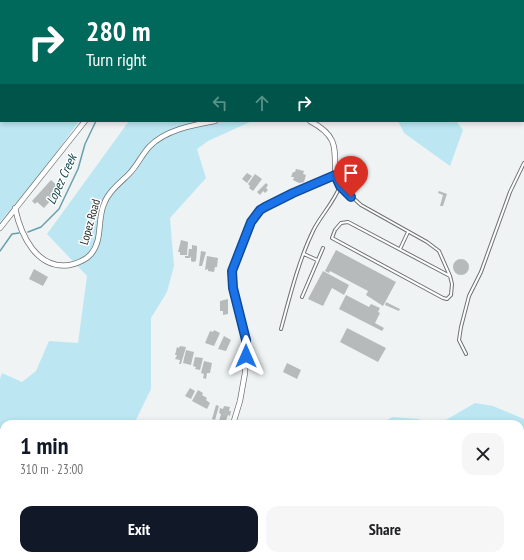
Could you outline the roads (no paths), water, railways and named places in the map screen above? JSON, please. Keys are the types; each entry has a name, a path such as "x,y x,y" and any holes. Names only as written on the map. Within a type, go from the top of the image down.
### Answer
{"street":[{"path":"0,228 84,122"},
{"name":"Lopez Road","path":"15,208 20,225 37,255 50,263 66,265 75,264 91,254 95,247 98,238 103,205 106,199 131,172 151,145 157,140 171,133 188,127 210,122"},
{"path":"234,420 244,380 246,340 233,288 232,271 251,222 260,210 293,193 335,175 335,147 333,140 329,135 311,122"}],"lane":[{"path":"466,354 459,340 469,296 481,272 510,192 524,163"},
{"path":"335,175 340,186 361,205 427,242 439,251 450,276 452,284 451,296 447,299 443,298 335,241 332,238 332,234 341,223 348,222 450,276"},
{"path":"281,329 304,254 315,228 335,199 340,186"},
{"path":"400,249 408,232"},
{"path":"302,297 323,248"},
{"path":"304,254 317,260"}],"waterway":[{"name":"Lopez Creek","path":"28,232 41,227 59,209 78,169 85,144 96,122"},
{"name":"Lopez Creek","path":"0,251 12,234 19,233"}]}
